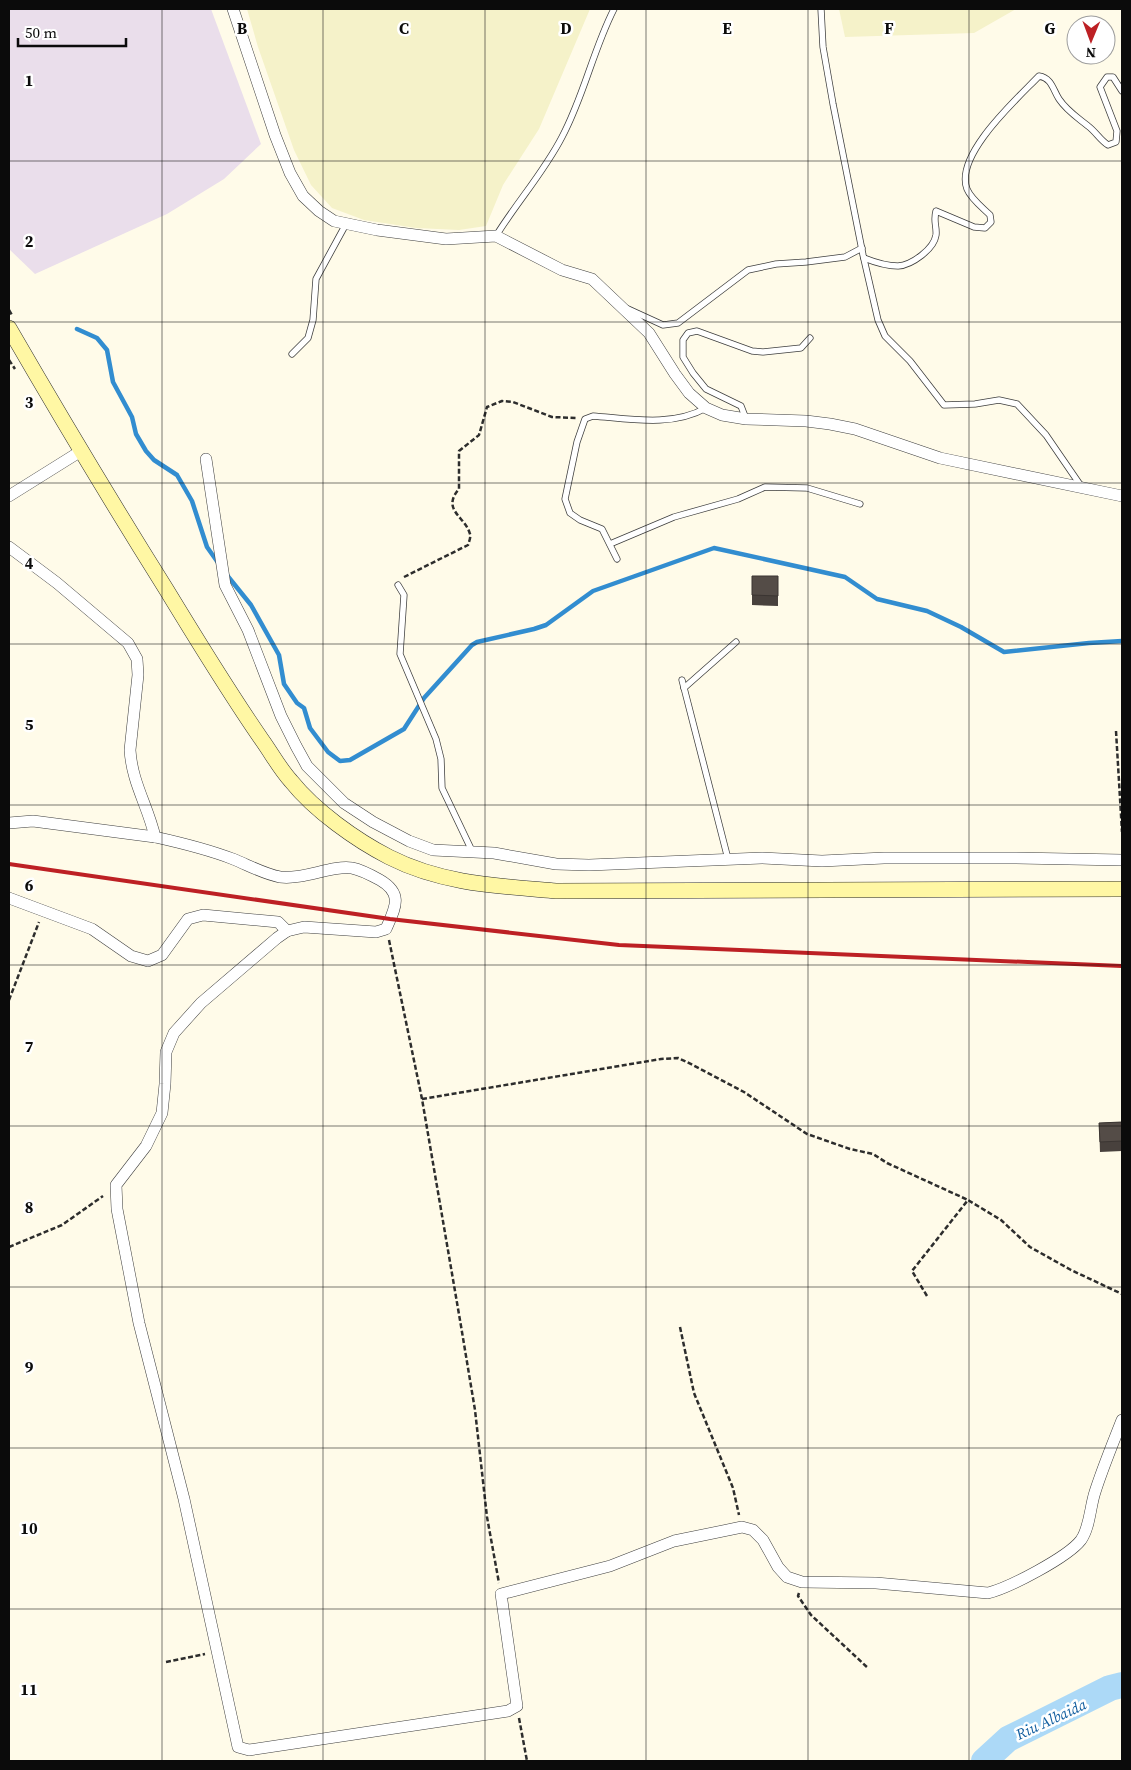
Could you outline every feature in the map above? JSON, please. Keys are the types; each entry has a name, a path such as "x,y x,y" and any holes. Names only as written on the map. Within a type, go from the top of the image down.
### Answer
{"main road":[{"path":"11,323 81,451"},
{"path":"9,345 81,451 240,708 291,782 331,820 389,857 442,878 556,891 1122,889"}],"street":[{"path":"233,9 290,174 303,196 319,211 334,221 377,230 446,239 496,236 562,270 592,279 650,333 675,374 689,392 706,408 722,415 746,419 806,421 856,429 940,458 1122,496"},
{"path":"9,496 81,451"},
{"path":"206,459 225,585 248,630 281,716 307,766 344,803 409,842 433,850 494,853 556,864 589,865 762,858 822,861 884,858 1122,860"},
{"path":"9,547 99,617 128,643 137,659 138,675 130,750 131,762 134,779 155,837"},
{"path":"9,822 33,821 155,837 206,849 279,876 309,875 350,868 363,871 388,885 396,897 396,906 386,929 376,932 304,927 287,931 201,1004 174,1033 166,1052 162,1113 146,1146 116,1186 117,1209 139,1323 184,1499 238,1747 249,1750 508,1711 517,1706 501,1594 610,1566 674,1542 742,1527 753,1530 763,1540 778,1567 787,1576 802,1582 876,1583 988,1593 1000,1590 1025,1579 1068,1551 1081,1540 1095,1492 1122,1420"},
{"path":"9,898 92,929 131,956 148,961 162,955 188,919 203,915 278,922 287,931"}],"lane":[{"path":"496,236 550,159 574,114 603,31 614,9"},
{"path":"821,9 823,47 862,248 878,320 886,336 910,361 944,405 975,404 999,400 1018,404 1046,435 1083,489"},
{"path":"864,258 877,263 900,266 920,257 932,244 936,234 933,221 936,211 974,227 985,228 991,222 990,214 979,205 967,189 966,170 978,142 1039,76 1044,77 1052,84 1058,99 1072,115 1090,127 1108,145 1116,142 1117,131 1100,87 1108,77 1113,77 1122,91"},
{"path":"292,354 308,338 313,320 316,279 346,224"},
{"path":"624,308 663,325 678,323 748,270 776,264 844,257 862,248"},
{"path":"746,419 740,406 706,388 693,373 683,357 683,340 688,334 696,330 752,351 763,352 801,348 810,338"},
{"path":"617,559 602,529 580,520 570,513 565,499 577,442 585,419 593,416 649,421 671,419 697,413 706,408"},
{"path":"610,544 674,517 738,499 765,487 807,488 860,504"},
{"path":"398,585 404,595 400,654 436,739 441,759 442,788 472,853"},
{"path":"684,688 736,642"},
{"path":"682,680 728,859"}],"path":[{"path":"9,310 11,323"},
{"path":"9,360 19,376"},
{"path":"398,585 404,576 468,546 470,534 452,504 453,497 459,489 459,451 478,435 487,407 502,401 513,402 552,417 585,419"},
{"path":"1116,730 1122,832"},
{"path":"9,1000 44,912"},
{"path":"386,929 422,1099 475,1410 487,1516 501,1594"},
{"path":"422,1099 678,1058 744,1092 807,1134 850,1149 873,1154 887,1163 968,1200 1001,1220 1030,1247 1071,1270 1122,1294"},
{"path":"9,1247 62,1225 116,1186"},
{"path":"927,1296 912,1270 968,1200"},
{"path":"680,1327 694,1393 733,1488 742,1527"},
{"path":"802,1582 798,1596 811,1615 868,1668"},
{"path":"166,1662 216,1652"},
{"path":"517,1706 527,1761"}],"shaded area":[{"path":"9,9 211,9 261,144 224,179 167,214 35,274 9,249"},
{"path":"247,9 590,9 539,129 503,185 486,226 459,230 416,228 364,220 332,208 311,185 294,150 258,47"},
{"path":"839,9 1016,9 974,33 845,37"}],"building":[{"path":"752,576 778,576 778,596 752,595"},
{"path":"1122,1122 1122,1141 1100,1142 1099,1123"}],"waterway":[{"path":"77,329 97,338 107,350 113,382 132,417 136,434 154,460 177,475 192,501 207,547 219,564"},
{"path":"226,574 251,605 279,655 284,684 297,703 304,708 310,728 328,752 340,761 350,760 404,729 424,698 472,645 477,642 546,625 593,591 714,548 845,577 877,599 927,611 961,627 1004,652 1122,641"},
{"name":"Riu Albaida","path":"984,1761 1008,1739 1110,1688 1122,1685"}],"railway":[{"path":"9,864 390,919 619,945 1122,966"}]}
